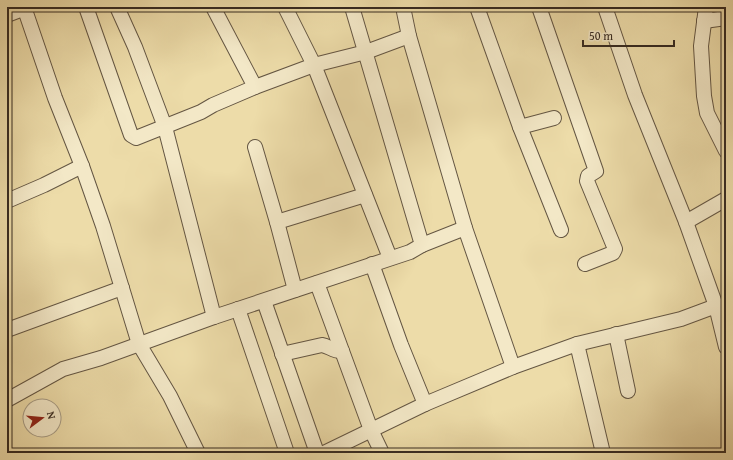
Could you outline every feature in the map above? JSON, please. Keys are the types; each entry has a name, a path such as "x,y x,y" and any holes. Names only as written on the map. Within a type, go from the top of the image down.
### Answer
{"street":[{"path":"86,7 130,135 136,138 165,127 255,87 314,66 366,52 409,36"},
{"path":"117,7 165,127 214,317"},
{"path":"213,7 255,87"},
{"path":"285,7 314,66 390,258"},
{"path":"352,7 422,245"},
{"path":"403,7 409,36 465,228 513,367"},
{"path":"539,7 596,171 588,176 587,181 615,249 613,253 584,264"},
{"path":"605,7 635,95 686,222 716,306 726,347"},
{"path":"706,7 701,46 704,96 707,112 726,151"},
{"path":"7,15 26,8 55,98 82,166 103,226 139,344 170,396 197,453"},
{"path":"480,8 520,127 561,230"},
{"path":"704,21 726,18"},
{"path":"520,127 554,118"},
{"path":"255,147 295,290"},
{"path":"7,201 82,166"},
{"path":"277,222 365,195"},
{"path":"686,222 726,199"},
{"path":"7,400 63,369 410,252 422,245 465,228"},
{"path":"372,264 398,338 425,404"},
{"path":"317,283 371,430 382,453"},
{"path":"7,330 122,288"},
{"path":"264,301 317,453"},
{"path":"324,453 425,404 513,367 577,344 682,319 716,306"},
{"path":"238,309 287,453"},
{"path":"616,334 628,390"},
{"path":"577,344 603,453"},
{"path":"282,354 322,345 337,351 342,351"}]}
